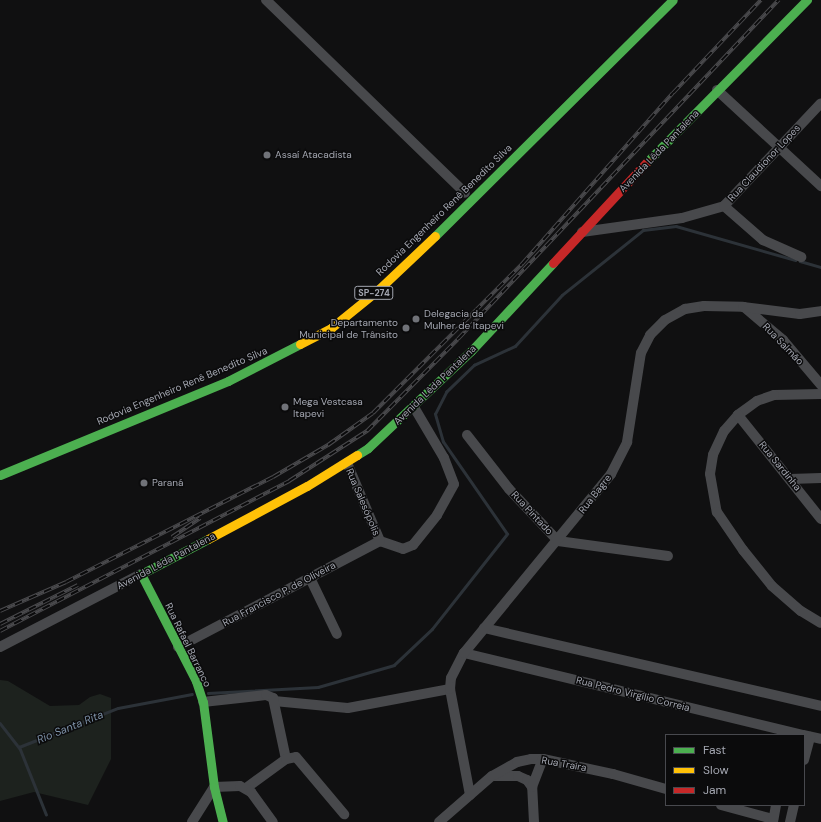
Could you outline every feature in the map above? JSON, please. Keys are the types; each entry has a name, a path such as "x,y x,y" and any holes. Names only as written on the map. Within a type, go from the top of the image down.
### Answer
{"main road":[{"path":"588,70 659,0"},
{"name":"Rodovia Engenheiro Renê Benedito Silva","path":"0,474 228,381 331,328 379,289 452,220 673,0"},
{"name":"Avenida Lêda Pantalena","path":"141,574 347,463 368,448 414,407 476,346 717,90 807,0"},
{"name":"Rodovia Engenheiro Renê Benedito Silva","path":"487,170 569,89"},
{"name":"Rodovia Engenheiro Renê Benedito Silva","path":"0,464 200,384 267,354 314,329 362,292 472,185"},
{"name":"Rua Rafael Barranco","path":"141,574 178,647 203,702 214,787 223,822"}],"street":[{"path":"266,0 465,193"},
{"path":"717,90 821,186"},
{"name":"Rua Claudionor Lopes","path":"582,232 682,218 724,206 778,146 821,103"},
{"path":"724,206 763,240 801,257"},
{"name":"Rua Bagre","path":"470,795 450,689 451,678 464,653 558,541 611,474 621,457 627,442 641,353 650,335 664,320 685,309 704,306 743,307 777,312 821,311"},
{"name":"Rua Salmão","path":"743,307 783,340 821,385"},
{"path":"821,394 774,395 757,401 738,415 724,431 713,455 710,474 717,512 743,550 772,586 801,612 821,623"},
{"path":"380,541 399,548 414,545 440,509 454,484 444,458 414,407"},
{"name":"Rua Sardinha","path":"738,415 821,519"},
{"name":"Rua Pintado","path":"467,435 509,489 558,541 668,556"},
{"name":"Rua Salesópolis","path":"347,463 380,541"},
{"path":"790,479 821,478"},
{"name":"Rua Francisco P. de Oliveira","path":"178,647 380,541"},
{"name":"Avenida Lêda Pantalena","path":"0,647 141,574"},
{"path":"310,578 337,634"},
{"path":"484,628 821,706"},
{"name":"Rua Pedro Virgílio Correia","path":"464,653 796,734"},
{"path":"274,701 348,708 450,689"},
{"path":"203,702 266,695 273,698 286,760"},
{"name":"Rua Pedro Virgílio Correia","path":"805,736 821,739"},
{"path":"192,822 214,787 246,788 292,757 300,760 344,814"},
{"path":"534,822 532,787 543,759"},
{"name":"Rua Traíra","path":"439,822 492,776 517,762 543,759 613,774 665,790"},
{"path":"492,776 518,776 526,780 532,787"},
{"path":"246,788 259,801 273,822"},
{"path":"724,806 773,820 776,806"},
{"path":"790,822 794,806"}],"shaded area":[{"path":"0,680 8,681 50,706 79,705 90,697 100,694 111,698 111,759 88,805 34,792 0,801"}],"waterway":[{"path":"208,693 318,687 394,665 432,629 507,534 443,442 435,414 446,392 474,365 515,346 562,295 643,230 676,226 795,260"},
{"path":"800,261 821,267"},
{"name":"Rio Santa Rita","path":"46,815 19,747 118,708 192,694"},
{"path":"0,723 19,747"}],"railway":[{"path":"0,611 66,582 273,477 328,445 373,413 522,264 673,93 761,0"},
{"path":"0,631 289,481 367,431 458,339 779,0"},
{"path":"172,537 200,518"},
{"path":"0,624 78,585"}],"traffic: fast":[{"path":"435,236 673,0"},
{"path":"647,162 807,0"},
{"path":"357,455 368,448 471,351 553,263"},
{"path":"0,475 228,381 300,344"},
{"path":"208,539 141,574 196,681 203,702 214,787 223,822"}],"traffic: slow":[{"path":"300,344 331,328 379,289 435,236"},
{"path":"208,539 307,486 357,455"}],"traffic: jam":[{"path":"553,263 647,162"}],"place":[{"name":"Assaí Atacadista","path":"267,155"},
{"name":"Delegacia da Mulher de Itapevi","path":"416,319"},
{"name":"Departamento Municipal de Trânsito","path":"406,328"},
{"name":"Mega Vestcasa Itapevi","path":"285,407"},
{"name":"Paraná","path":"144,483"}]}
